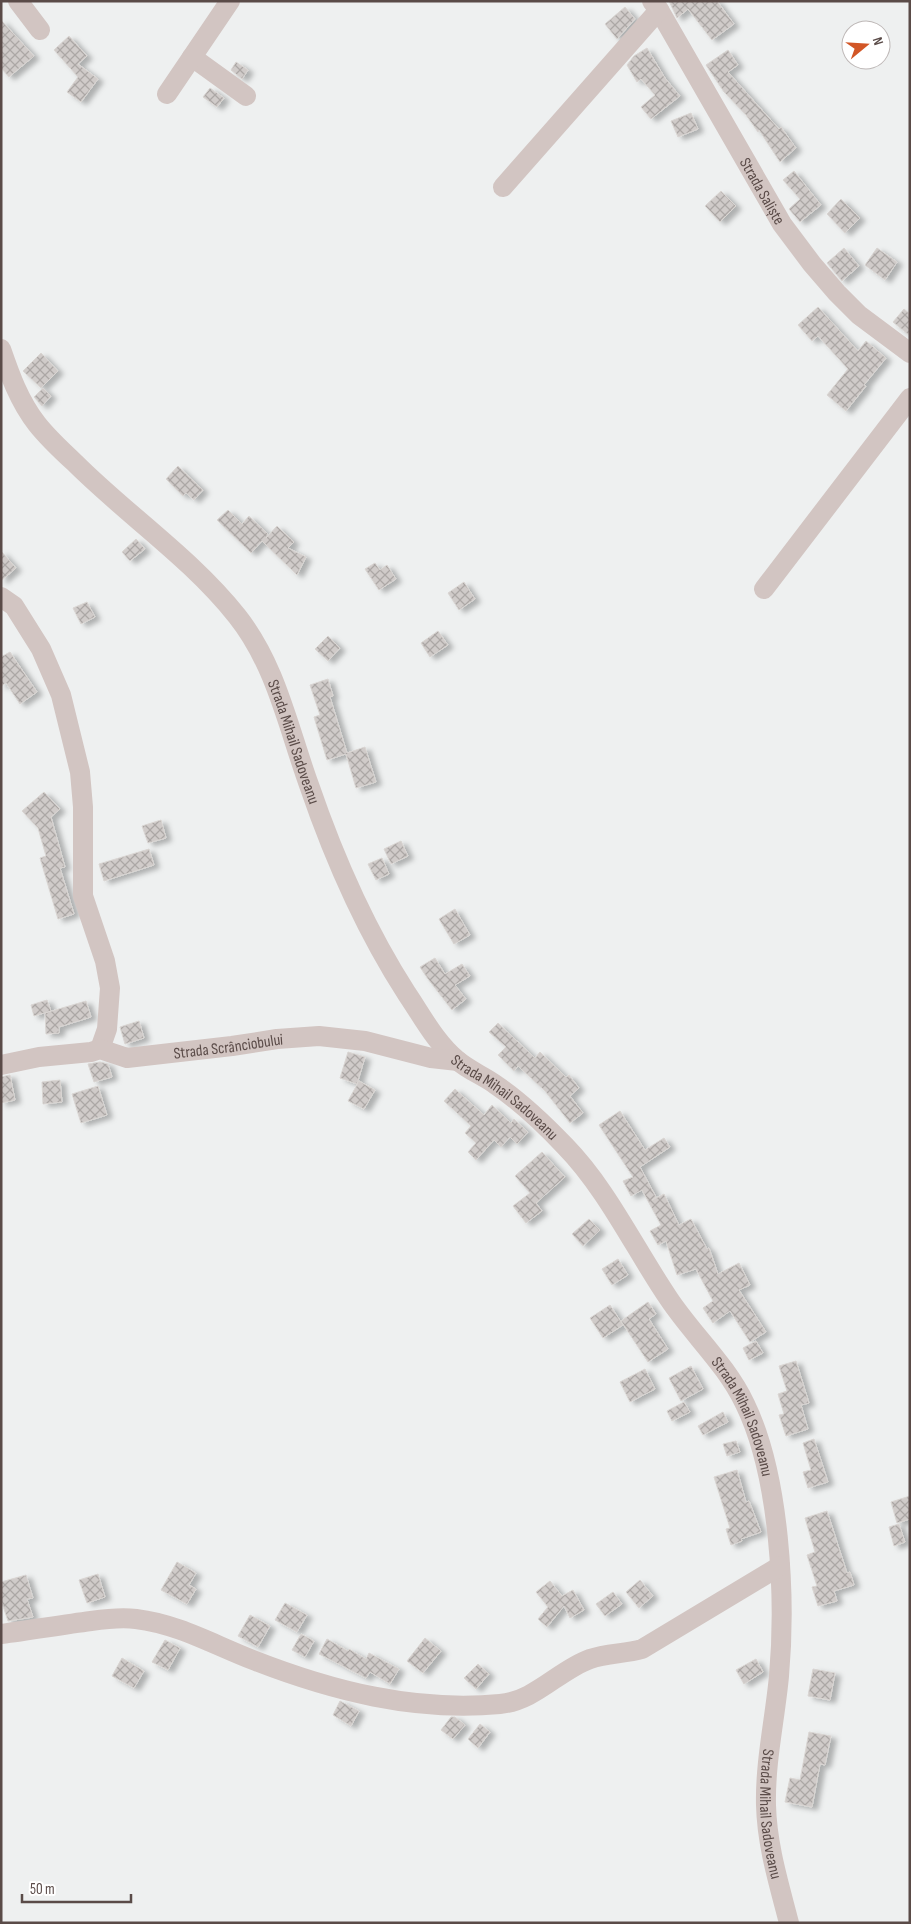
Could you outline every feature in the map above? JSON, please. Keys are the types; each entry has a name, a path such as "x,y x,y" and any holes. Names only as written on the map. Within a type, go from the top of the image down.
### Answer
{"street":[{"path":"18,1 40,30"},
{"path":"167,94 230,1"},
{"path":"503,187 656,6"},
{"name":"Strada Saliște","path":"656,6 782,224 807,258 858,315 910,353"},
{"path":"192,57 246,96"},
{"name":"Strada Mihail Sadoveanu","path":"1,349 7,388 22,402 38,426 109,495 216,592 254,639 266,660 277,688 309,786 360,911 383,956 433,1033 458,1061 500,1087 524,1106 570,1150 600,1191 681,1316 727,1373 747,1408 763,1454 773,1505 780,1566 782,1598 781,1642 779,1676 766,1782 766,1811 775,1871 790,1923"},
{"path":"764,589 910,398"},
{"path":"1,597 14,606 41,649 61,695 80,772 83,807 83,896 105,961 110,988 107,1029 100,1049"},
{"name":"Strada Scrânciobului","path":"1,1065 39,1057 92,1052 100,1049 127,1058 277,1039 319,1036 365,1041 431,1058 458,1061"},
{"path":"1,1634 60,1625 134,1618 158,1622 185,1631 253,1660 352,1692 414,1704 446,1706 502,1704 529,1695 578,1664 591,1658 642,1649 780,1566"}],"building":[{"path":"669,1 717,1 734,24 712,40 688,9 677,18"},
{"path":"625,7 635,19 617,39 605,24"},
{"path":"1,20 34,56 9,77 1,68"},
{"path":"69,36 87,56 78,64 98,79 81,102 67,92 78,77 54,50"},
{"path":"647,48 665,78 680,96 651,119 641,107 655,95 641,79 637,82 627,65 634,56"},
{"path":"728,50 738,65 728,72 779,129 781,127 796,148 780,162 759,130 758,132 746,115 724,92 706,65"},
{"path":"236,62 248,70 242,79 231,70"},
{"path":"210,88 224,98 217,107 203,97"},
{"path":"691,113 698,129 678,137 671,121"},
{"path":"794,171 821,205 800,222 789,209 800,199 783,180"},
{"path":"721,191 736,206 720,222 705,206"},
{"path":"841,199 860,218 845,233 827,214"},
{"path":"844,248 859,266 842,281 827,263"},
{"path":"877,248 897,262 885,280 865,265"},
{"path":"818,307 858,351 866,341 886,358 846,411 827,395 848,369 818,336 812,341 798,325"},
{"path":"904,309 910,314 910,336 893,322"},
{"path":"41,353 58,371 41,388 23,371"},
{"path":"43,388 51,396 42,406 34,397"},
{"path":"178,466 203,490 194,500 186,493 183,496 166,479"},
{"path":"228,510 242,524 249,516 268,534 266,538 277,526 294,542 288,548 306,557 297,575 262,541 251,553 217,520"},
{"path":"136,539 145,549 130,561 122,552"},
{"path":"1,551 16,568 1,581"},
{"path":"375,563 380,570 387,565 396,579 379,590 365,569"},
{"path":"464,582 475,599 459,610 448,593"},
{"path":"87,602 95,617 81,624 73,608"},
{"path":"438,631 448,645 430,657 421,643"},
{"path":"328,636 340,648 328,661 315,649"},
{"path":"10,652 37,692 20,704 6,683 1,686 1,657"},
{"path":"328,679 333,696 330,697 347,753 365,747 376,782 356,788 346,754 327,760 314,717 320,715 310,685"},
{"path":"44,792 60,809 51,817 65,867 60,868 74,914 58,919 40,858 46,856 38,828 22,811"},
{"path":"161,820 166,838 148,843 142,826"},
{"path":"401,841 408,856 391,864 384,849"},
{"path":"149,849 154,865 104,881 99,864"},
{"path":"382,858 389,874 376,880 368,864"},
{"path":"455,909 470,935 454,944 439,919"},
{"path":"435,958 445,974 462,964 470,976 455,985 466,999 452,1010 420,967"},
{"path":"47,1000 51,1011 34,1016 31,1005"},
{"path":"86,1001 91,1017 59,1027 59,1033 46,1034 45,1013"},
{"path":"139,1021 144,1038 125,1044 120,1027"},
{"path":"498,1023 535,1058 540,1052 566,1077 569,1075 579,1088 570,1096 583,1113 570,1123 545,1091 518,1066 514,1071 498,1055 506,1047 489,1032"},
{"path":"348,1052 365,1057 357,1084 340,1078"},
{"path":"100,1062 108,1064 112,1077 94,1082 88,1064"},
{"path":"10,1075 15,1100 1,1103 1,1077"},
{"path":"60,1080 62,1102 43,1104 42,1082"},
{"path":"359,1081 375,1090 364,1109 348,1101"},
{"path":"98,1086 107,1115 81,1123 72,1094"},
{"path":"455,1089 484,1115 492,1105 511,1123 514,1119 528,1132 517,1144 510,1137 501,1147 494,1140 476,1160 468,1152 476,1143 465,1133 471,1126 444,1101"},
{"path":"620,1111 645,1150 664,1138 670,1147 640,1167 656,1197 652,1200 664,1194 679,1225 691,1219 707,1249 709,1248 718,1274 739,1263 750,1285 739,1290 766,1332 750,1342 730,1311 713,1323 703,1308 713,1301 696,1269 677,1275 666,1241 658,1245 650,1231 661,1225 642,1190 631,1196 623,1181 633,1177 599,1125"},
{"path":"542,1152 565,1177 536,1203 542,1211 526,1223 513,1206 530,1193 515,1176"},
{"path":"589,1219 600,1230 583,1246 572,1234"},
{"path":"618,1259 628,1275 612,1285 602,1269"},
{"path":"648,1302 656,1314 649,1319 668,1349 648,1362 621,1321"},
{"path":"610,1305 623,1325 603,1338 590,1318"},
{"path":"756,1341 763,1353 749,1360 743,1348"},
{"path":"796,1361 809,1403 801,1405 808,1429 786,1436 779,1415 784,1414 778,1394 787,1391 779,1366"},
{"path":"691,1366 703,1389 681,1401 669,1378"},
{"path":"645,1369 655,1389 630,1402 620,1382"},
{"path":"684,1402 690,1412 672,1421 667,1411"},
{"path":"723,1412 728,1422 703,1435 698,1426"},
{"path":"814,1439 828,1482 808,1488 803,1472 811,1470 803,1443"},
{"path":"736,1441 740,1452 727,1456 723,1444"},
{"path":"737,1470 746,1502 749,1501 761,1532 741,1539 742,1541 731,1545 726,1529 730,1528 714,1477"},
{"path":"910,1496 910,1519 897,1523 891,1502"},
{"path":"827,1511 847,1573 850,1572 854,1585 834,1591 837,1601 818,1606 812,1587 817,1586 807,1555 815,1552 805,1518"},
{"path":"899,1524 905,1542 894,1546 889,1527"},
{"path":"177,1562 196,1573 189,1585 196,1589 187,1604 161,1590"},
{"path":"98,1574 105,1597 87,1603 79,1580"},
{"path":"26,1575 33,1598 27,1599 33,1617 8,1621 1,1600 1,1582"},
{"path":"640,1580 653,1596 639,1608 626,1592"},
{"path":"550,1581 562,1596 573,1590 584,1610 570,1618 564,1606 547,1627 538,1619 548,1607 536,1592"},
{"path":"613,1592 622,1604 605,1616 596,1604"},
{"path":"285,1603 307,1615 297,1632 275,1620"},
{"path":"250,1615 270,1626 258,1647 238,1636"},
{"path":"301,1634 314,1641 305,1657 292,1650"},
{"path":"425,1638 441,1651 423,1673 407,1661"},
{"path":"327,1639 366,1659 369,1653 399,1669 390,1684 370,1672 366,1678 319,1654"},
{"path":"165,1640 180,1648 168,1670 152,1662"},
{"path":"122,1658 144,1671 134,1688 112,1676"},
{"path":"756,1659 763,1672 744,1684 736,1670"},
{"path":"478,1664 489,1674 476,1689 464,1678"},
{"path":"813,1669 835,1673 830,1700 808,1696"},
{"path":"340,1701 359,1711 351,1726 333,1715"},
{"path":"451,1717 455,1717 465,1725 453,1739 441,1730"},
{"path":"480,1724 490,1732 478,1748 468,1739"},
{"path":"809,1732 831,1736 825,1765 820,1764 812,1807 785,1802 790,1778 800,1780"}]}
